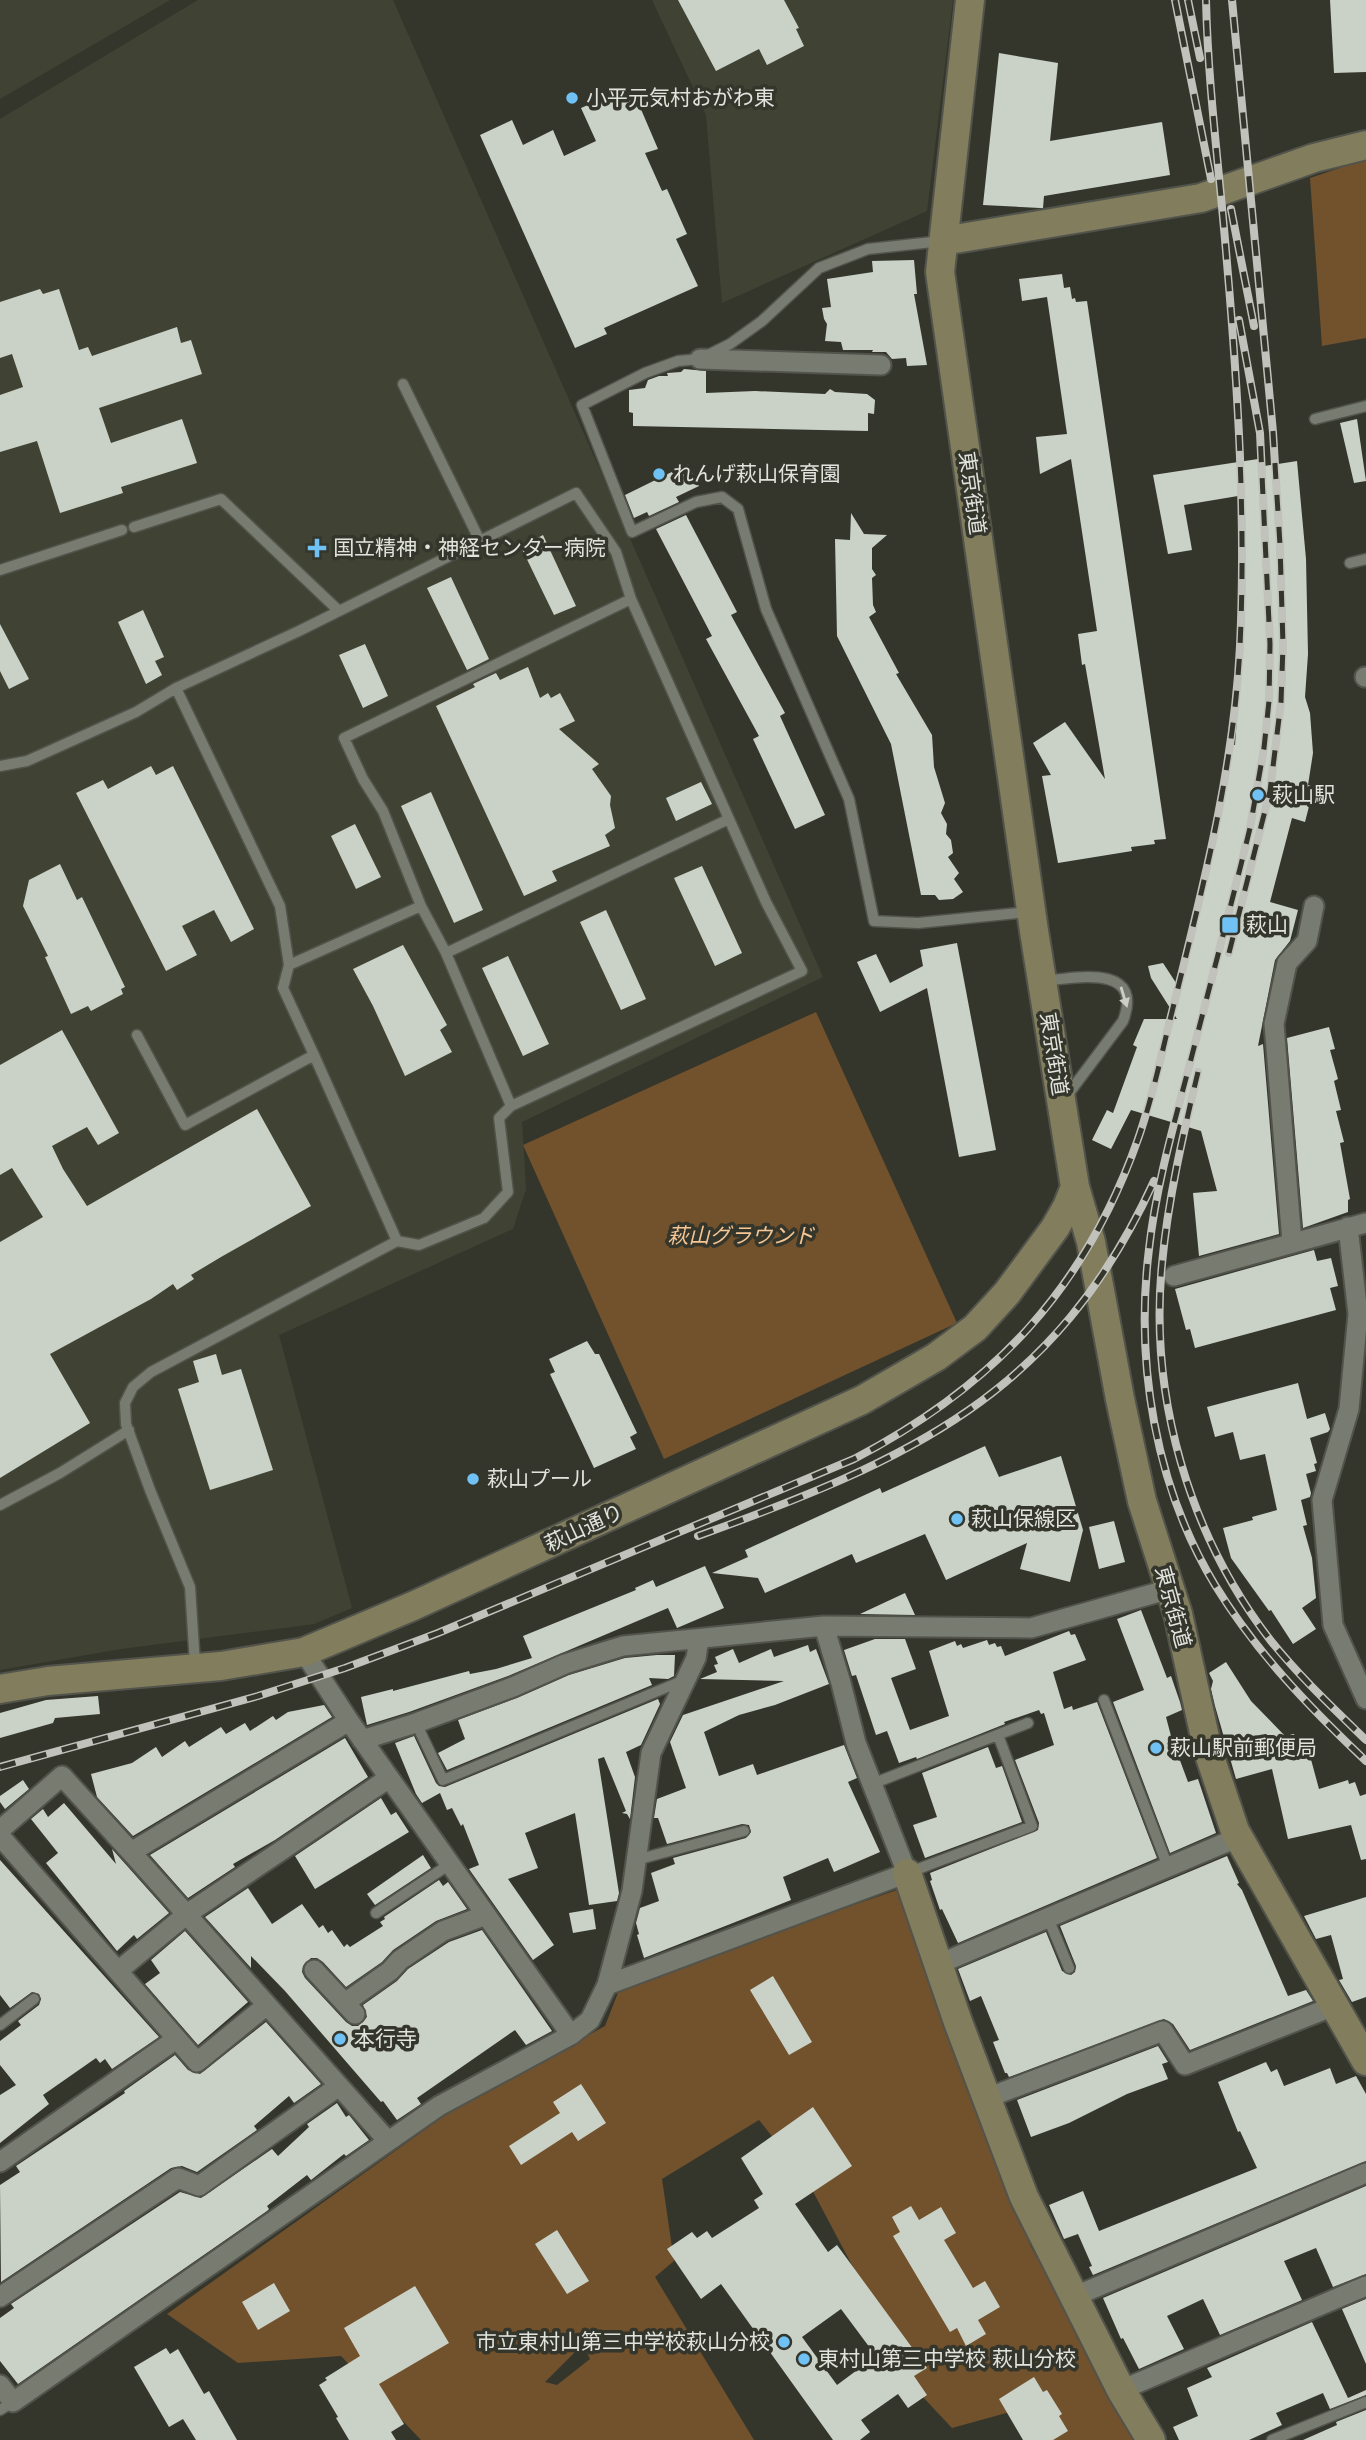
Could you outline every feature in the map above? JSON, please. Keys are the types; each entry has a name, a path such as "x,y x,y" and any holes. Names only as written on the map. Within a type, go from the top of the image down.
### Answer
{"street":[{"name":"東京街道","path":"970,0 940,272 1031,912 1074,1187 1091,1242 1119,1399 1142,1501 1178,1614 1208,1751 1239,1838 1366,2061"},
{"path":"943,241 1201,198 1314,158 1366,145"},
{"path":"700,359 881,365"},
{"path":"1292,1242 1274,1024 1287,963 1307,941 1314,906"},
{"name":"萩山通り","path":"0,1689 48,1681 221,1666 304,1652 426,1601 862,1400 908,1375 975,1328 1007,1293 1055,1228 1074,1187"},
{"path":"1174,1276 1357,1225 1358,1314 1349,1409 1322,1500 1333,1625 1366,1699"},
{"path":"362,1740 513,1687 565,1664 623,1646 824,1626 1031,1628 1170,1589"},
{"path":"824,1626 856,1743 1024,2197 1121,2390 1151,2440"},
{"path":"0,2385 6,2406 439,2106 571,2035 590,2020 607,1985 632,1891 651,1753 696,1658 699,1639"},
{"path":"304,1652 362,1740 571,2035"},
{"path":"131,1852 349,1721"},
{"path":"0,1830 62,1776 388,2141"},
{"path":"118,1971 187,1914 389,1778"},
{"path":"0,1836 197,2063 267,2005"},
{"path":"939,1964 1239,1838"},
{"path":"607,1985 906,1873"},
{"path":"314,1970 350,2008 400,1960 443,1931 486,1915"},
{"path":"987,2098 1163,2031 1185,2065 1334,2006"},
{"path":"0,2162 175,2040"},
{"path":"0,2297 178,2178 199,2186 339,2086"},
{"path":"1073,2297 1366,2173"},
{"path":"1121,2390 1366,2286"}],"lane":[{"path":"943,241 868,249 819,268 762,321 730,344 700,359 678,361 645,373 582,405 632,532 696,502 722,497 738,509 766,609 849,799 874,921 918,923 1031,912"},
{"path":"403,384 480,541"},
{"path":"1315,419 1366,406"},
{"path":"0,766 27,761 136,712 176,688 576,494 615,552 631,599 766,902 802,971 511,1106 499,1118 508,1192 484,1218 419,1245 397,1241 151,1372 133,1387 125,1403 129,1430 150,1490 190,1587 196,1668"},
{"path":"134,527 221,499 339,611"},
{"path":"0,570 122,530"},
{"path":"1350,563 1366,559"},
{"path":"511,1106 446,953 421,906 383,811 363,779 344,738 631,599"},
{"path":"176,688 280,906 289,965 283,988 397,1241"},
{"path":"446,953 729,819"},
{"path":"289,965 421,906"},
{"path":"1043,981 1101,976 1112,978 1126,997 1127,1010 1123,1021 1062,1101"},
{"path":"137,1035 185,1125 314,1055"},
{"path":"0,1505 60,1473 129,1430"},
{"path":"416,1723 443,1780 686,1679"},
{"path":"1104,1700 1168,1867"},
{"path":"872,1784 1028,1723"},
{"path":"906,1873 1031,1826 998,1735"},
{"path":"636,1861 744,1831"},
{"path":"376,1913 450,1864"},
{"path":"1048,1918 1069,1968"},
{"path":"0,2025 34,1999"},
{"path":"1272,2440 1366,2402"}],"shaded area":[{"path":"0,0 170,0 0,99"},
{"name":"国立精神・神経センター病院","path":"198,0 393,0 823,977 522,1122 526,1189 513,1229 279,1335 352,1608 314,1624 121,1649 0,1670 0,119"},
{"path":"652,0 953,0 927,211 722,303 706,115"}],"green space":[{"path":"1366,159 1366,338 1322,346 1310,178"},
{"name":"萩山グラウンド","path":"816,1012 957,1323 664,1459 523,1145"},
{"path":"897,1890 1031,2247 1140,2440 1042,2440 1024,2408 952,2428 920,2394 808,2182 759,2120 662,2179 674,2261 655,2277 754,2440 421,2440 341,2356 238,2363 167,2314 451,2111 605,2026 621,1985","holes":["583,2344 590,2359 557,2385 545,2382"]}],"building":[{"path":"678,0 784,0 799,28 796,29 804,46 767,65 759,49 716,71"},
{"path":"1330,0 1366,0 1366,72 1334,73"},
{"path":"999,53 1058,63 1050,141 1162,122 1170,175 1044,196 1043,208 983,205"},
{"path":"631,86 658,149 645,153 662,191 667,189 687,234 676,239 698,286 604,328 607,334 575,348 480,135 512,120 523,145 553,130 564,156 596,141 581,108"},
{"path":"914,260 917,294 914,294 927,365 907,366 906,358 892,359 886,352 872,352 873,350 843,350 841,342 825,341 827,324 822,308 831,307 827,279 873,272 872,261"},
{"path":"1062,274 1064,288 1070,287 1072,299 1075,298 1076,302 1087,301 1166,839 1154,840 1155,844 1131,847 1132,851 1058,863 1042,776 1051,775 1033,743 1065,722 1105,779 1078,634 1097,631 1071,459 1040,474 1036,437 1067,434 1047,297 1022,301 1019,279"},
{"path":"40,289 43,294 59,289 79,350 88,347 92,356 177,327 181,343 191,340 202,374 99,408 111,443 182,419 197,463 121,487 123,493 60,513 37,441 0,452 0,395 23,387 12,354 0,358 0,302"},
{"path":"684,369 706,371 706,393 755,391 825,394 830,389 835,392 867,394 875,400 874,414 868,413 868,431 633,426 633,413 629,412 629,390 645,388 648,380"},
{"path":"1357,419 1366,481 1354,483 1340,423"},
{"path":"1258,459 1258,467 1297,461 1306,559 1308,654 1305,697 1310,713 1313,753 1308,785 1314,787 1305,822 1292,818 1270,902 1298,910 1290,941 1275,960 1258,1046 1263,1044 1279,1234 1199,1256 1193,1193 1217,1191 1201,1131 1131,1110 1111,1149 1092,1140 1107,1110 1113,1113 1137,1047 1133,1045 1144,1019 1177,1019 1151,978 1148,966 1163,963 1180,989 1217,830 1230,744 1235,745 1245,609 1244,495 1184,505 1192,550 1168,554 1153,475"},
{"path":"688,464 699,486 676,497 679,502 649,516 647,512 634,518 625,495"},
{"path":"851,513 864,534 887,535 872,548 872,569 876,575 872,578 873,605 876,612 869,617 899,673 896,674 932,735 934,767 945,803 941,813 947,824 946,834 951,840 953,853 948,857 959,873 954,879 963,892 953,899 939,900 935,895 921,895 891,744 837,636 835,539 850,540"},
{"path":"686,515 737,612 731,615 785,713 780,716 825,815 795,829 753,739 759,736 706,639 712,636 656,529"},
{"path":"543,535 576,606 554,615 521,547"},
{"path":"451,577 489,659 467,670 427,588"},
{"path":"143,610 164,657 155,661 162,675 146,684 118,622"},
{"path":"0,624 29,679 9,689 0,671"},
{"path":"365,644 388,696 363,708 339,655"},
{"path":"528,667 540,698 548,693 551,698 560,693 575,721 559,729 599,764 592,769 611,796 610,805 615,828 605,835 610,846 552,871 557,881 524,896 436,706 475,687 473,684 496,673 500,680"},
{"path":"151,766 156,775 173,766 254,929 231,942 214,910 182,926 197,955 166,971 76,793 103,780 108,789"},
{"path":"701,782 712,804 676,821 666,798"},
{"path":"431,792 483,910 454,923 401,806"},
{"path":"355,824 381,877 356,889 331,836"},
{"path":"60,864 77,900 82,897 125,987 121,989 123,994 91,1011 88,1006 71,1014 45,957 48,956 23,906 29,880"},
{"path":"702,866 742,953 715,966 674,878"},
{"path":"606,910 646,999 621,1010 580,922"},
{"path":"957,943 996,1150 959,1157 927,988 880,1012 857,962 876,954 890,983 923,966 920,950"},
{"path":"403,945 447,1025 440,1030 452,1052 405,1076 353,969"},
{"path":"508,956 549,1044 523,1056 482,968"},
{"path":"1329,1027 1335,1049 1330,1050 1338,1079 1334,1081 1341,1110 1336,1111 1344,1142 1340,1143 1350,1199 1348,1212 1303,1228 1287,1038"},
{"path":"62,1030 119,1133 98,1145 87,1127 52,1146 87,1206 257,1109 311,1206 191,1275 194,1279 177,1290 173,1284 151,1299 50,1354 90,1423 0,1478 0,1242 43,1217 12,1168 0,1175 0,1065"},
{"path":"1314,1250 1317,1261 1331,1258 1338,1286 1330,1288 1336,1310 1195,1348 1190,1329 1186,1330 1175,1289"},
{"path":"587,1341 595,1354 599,1354 637,1433 630,1437 636,1449 594,1468 550,1374 555,1372 549,1359"},
{"path":"216,1354 222,1375 241,1369 273,1470 210,1490 178,1389 199,1382 193,1361"},
{"path":"1298,1383 1307,1419 1325,1413 1330,1429 1310,1438 1317,1463 1314,1464 1316,1471 1306,1474 1311,1493 1310,1497 1301,1500 1307,1525 1303,1526 1312,1558 1316,1598 1302,1608 1316,1629 1293,1644 1231,1558 1223,1528 1277,1510 1265,1454 1240,1460 1233,1432 1215,1437 1207,1407"},
{"path":"985,1446 999,1477 1061,1456 1083,1530 1070,1582 1020,1569 1027,1543 946,1580 925,1534 856,1563 852,1554 765,1593 758,1578 712,1573 748,1557 745,1550 880,1488 882,1493"},
{"path":"1114,1521 1125,1562 1099,1569 1089,1527"},
{"path":"705,1566 724,1608 677,1628 668,1608 508,1676 367,1725 361,1697 469,1671 470,1674 496,1669 532,1658 523,1636 636,1590 635,1588 653,1580 656,1587"},
{"path":"905,1593 915,1615 860,1614"},
{"path":"1141,1610 1167,1678 1171,1676 1182,1710 1166,1717 1171,1736 1188,1782 1198,1779 1216,1833 1170,1853 1113,1702 1144,1690 1117,1619"},
{"path":"1069,1631 1071,1635 1075,1634 1086,1660 1053,1672 1064,1709 1072,1706 1073,1710 1097,1702 1157,1858 958,1943 942,1909 940,1910 930,1873 1038,1830 1039,1823 1015,1760 1054,1745 1044,1713 1041,1714 1039,1710 1004,1722 1005,1724 917,1759 916,1757 899,1763 887,1731 876,1735 856,1675 852,1676 844,1650 875,1639 905,1639 916,1669 891,1678 910,1730 949,1716 929,1651 955,1641 957,1646 961,1644 963,1648 987,1640 989,1645 995,1643 997,1647 1001,1646 1005,1656"},
{"path":"808,1645 810,1652 816,1649 829,1684 775,1705 739,1715 704,1732 719,1776 753,1764 757,1775 844,1745 857,1778 848,1782 880,1852 834,1872 828,1858 783,1877 791,1900 644,1958 636,1923 640,1908 659,1901 651,1873 675,1864 673,1858 746,1838 751,1832 749,1825 742,1824 667,1844 658,1818 654,1818 657,1799 686,1788 670,1742 683,1715 784,1681 700,1679 717,1672 715,1657 733,1649 739,1663 771,1649 774,1657"},
{"path":"675,1655 674,1676 668,1679 649,1678 652,1685 447,1770 438,1753 465,1739 458,1720 569,1675 625,1658"},
{"path":"1226,1662 1251,1701 1285,1736 1294,1734 1295,1738 1299,1737 1301,1743 1306,1741 1319,1789 1348,1780 1349,1784 1355,1782 1360,1796 1366,1794 1366,1859 1361,1860 1351,1825 1288,1839 1272,1769 1236,1779 1215,1706 1211,1689 1213,1681 1209,1673"},
{"path":"98,1696 100,1714 55,1718 53,1723 0,1738 0,1713 46,1700"},
{"path":"658,1699 660,1704 641,1745 626,1752 635,1777 630,1819 627,1814 622,1813 626,1811 604,1757 598,1759 619,1893 617,1901 589,1905 575,1813 525,1833 538,1868 508,1879 554,1945 533,1960 469,1869 479,1865 463,1824 461,1826 452,1808 447,1810 440,1793 422,1803 395,1743 414,1736 436,1783 445,1787"},
{"path":"324,1705 332,1717 133,1836 97,1797 91,1774 132,1763 156,1747 162,1757 185,1741 189,1747 221,1727 226,1734 245,1723 250,1731 273,1716 276,1720 288,1712"},
{"path":"345,1738 368,1777 275,1840 233,1864 235,1867 188,1898 150,1855"},
{"path":"988,1747 996,1768 1002,1766 1022,1822 925,1858 913,1825 937,1817 922,1773"},
{"path":"23,1780 29,1789 5,1809 0,1802 0,1796"},
{"path":"381,1798 391,1815 396,1812 409,1832 315,1889 295,1856"},
{"path":"64,1803 116,1864 112,1849 169,1913 137,1939 134,1935 117,1951 46,1863 58,1853 31,1819 43,1809 48,1817"},
{"path":"423,1855 431,1868 375,1905 367,1894"},
{"path":"1227,1856 1288,1996 1306,1990 1313,2001 1190,2050 1173,2024 1164,2019 1009,2077 1005,2073 993,2042 999,2040 981,1996 970,2001 958,1969 1046,1932 1062,1971 1071,1975 1076,1966 1060,1926"},
{"path":"0,1860 159,2037 112,2069 105,2059 100,2063 96,2058 43,2095 49,2104 0,2143 0,2095 16,2085 0,2065 0,2041 21,2025 18,2021 39,2005 41,1999 39,1994 32,1992 10,2008 0,1995"},
{"path":"439,1880 443,1886 448,1882 467,1909 436,1921 346,1987 317,1958 311,1958 303,1966 305,1978 346,2022 358,2026 367,2017 363,2005 397,1981 408,1969 449,1942 482,1930 552,2031 526,2045 515,2030 417,2098 421,2104 397,2120 285,1991 251,1956 251,1968 205,1917 248,1888 272,1924 302,1904 319,1928 323,1925 328,1933 332,1930 344,1947 347,1944 350,1947 383,1926 380,1922 384,1917"},
{"path":"1366,1897 1366,1997 1352,2002 1339,1980 1343,1979 1331,1935 1316,1939 1304,1916"},
{"path":"593,1909 596,1929 573,1933 569,1913"},
{"path":"185,1931 248,2002 198,2045 145,1984 160,1973 151,1960"},
{"path":"773,1976 812,2042 789,2055 750,1990"},
{"path":"266,2022 321,2084 294,2103 289,2096 254,2126 257,2130 197,2172 182,2166 171,2168 1,2282 0,2185 20,2172 16,2166 125,2093 124,2091 175,2055 188,2070 200,2074"},
{"path":"1158,2046 1168,2062 1162,2064 1168,2079 1127,2094 1069,2123 1031,2137 1017,2100"},
{"path":"1266,2062 1271,2072 1277,2069 1284,2086 1330,2068 1336,2084 1356,2076 1366,2094 1366,2161 1093,2275 1089,2267 1092,2266 1078,2234 1064,2239 1049,2205 1083,2191 1099,2231 1257,2168 1240,2131 1238,2132 1218,2082"},
{"path":"581,2084 606,2123 578,2141 572,2132 521,2165 509,2146 560,2113 553,2102"},
{"path":"337,2103 346,2117 349,2115 369,2140 346,2156 344,2154 311,2180 307,2175 267,2206 267,2211 18,2384 0,2361 0,2318 14,2308 11,2304 180,2192 201,2198 272,2149 278,2156 309,2127 307,2124"},
{"path":"813,2107 852,2166 795,2204 828,2252 837,2245 927,2368 914,2376 927,2395 908,2408 898,2394 861,2420 870,2432 860,2440 833,2440 721,2284 701,2299 667,2249 692,2232 697,2238 707,2231 712,2238 759,2208 754,2200 763,2194 741,2158","holes":["841,2309 876,2356 837,2385 802,2337"]},
{"path":"1366,2186 1366,2274 1333,2287 1316,2248 1284,2261 1302,2300 1220,2335 1203,2299 1167,2316 1184,2349 1139,2369 1123,2338 1121,2339 1103,2298"},
{"path":"911,2206 919,2220 941,2207 956,2233 944,2240 973,2288 985,2281 1000,2307 978,2320 986,2334 966,2346 957,2328 950,2332 893,2236 900,2232 892,2217"},
{"path":"557,2230 589,2281 567,2294 535,2244"},
{"path":"274,2283 290,2311 258,2330 242,2302"},
{"path":"415,2286 449,2343 379,2384 404,2424 391,2432 396,2440 349,2440 319,2385 327,2380 325,2378 360,2356 344,2328"},
{"path":"1366,2299 1366,2364 1342,2309"},
{"path":"1312,2322 1348,2398 1366,2390 1366,2395 1330,2409 1323,2393 1276,2413 1282,2425 1249,2440 1179,2440 1173,2427 1198,2416 1187,2388 1212,2377 1207,2368"},
{"path":"166,2348 170,2354 178,2349 204,2394 209,2391 237,2440 196,2440 183,2419 169,2427 134,2367"},
{"path":"1034,2377 1043,2392 1047,2390 1062,2414 1059,2416 1068,2431 1053,2440 1023,2440 999,2399"},
{"path":"1366,2410 1366,2440 1303,2440 1337,2425 1336,2422"}],"railway":[{"path":"1175,0 1211,179"},
{"path":"1188,0 1200,58"},
{"path":"0,1767 258,1696 345,1668 438,1633 854,1459 950,1399 991,1365 1029,1328 1062,1287 1091,1242 1116,1193 1149,1105 1216,824 1237,691 1242,598 1238,407 1206,0"},
{"path":"1229,953 1270,791 1281,702 1283,645 1273,432 1232,0"},
{"path":"1231,209 1254,326"},
{"path":"1239,320 1260,433 1270,644 1269,701 1250,828 1156,1202 1145,1292 1148,1379 1154,1423 1177,1507 1194,1547 1215,1585 1284,1678 1366,1761"},
{"path":"1198,1072 1168,1215 1162,1264 1162,1364 1169,1414 1181,1463 1197,1510 1242,1600 1282,1654 1366,1740"},
{"path":"698,1536 844,1479 909,1447 968,1411 1022,1368 1071,1316 1115,1255 1154,1181"}],"place":[{"name":"小平元気村おがわ東","path":"572,98"},
{"name":"れんげ萩山保育園","path":"659,474"},
{"name":"国立精神・神経センター病院","path":"317,548"},
{"name":"萩山駅","path":"1258,795"},
{"name":"萩山","path":"1230,925"},
{"name":"萩山プール","path":"473,1479"},
{"name":"萩山保線区","path":"957,1519"},
{"name":"萩山駅前郵便局","path":"1156,1748"},
{"name":"本行寺","path":"340,2039"},
{"name":"市立東村山第三中学校萩山分校","path":"784,2342"},
{"name":"東村山第三中学校 萩山分校","path":"804,2359"}]}
